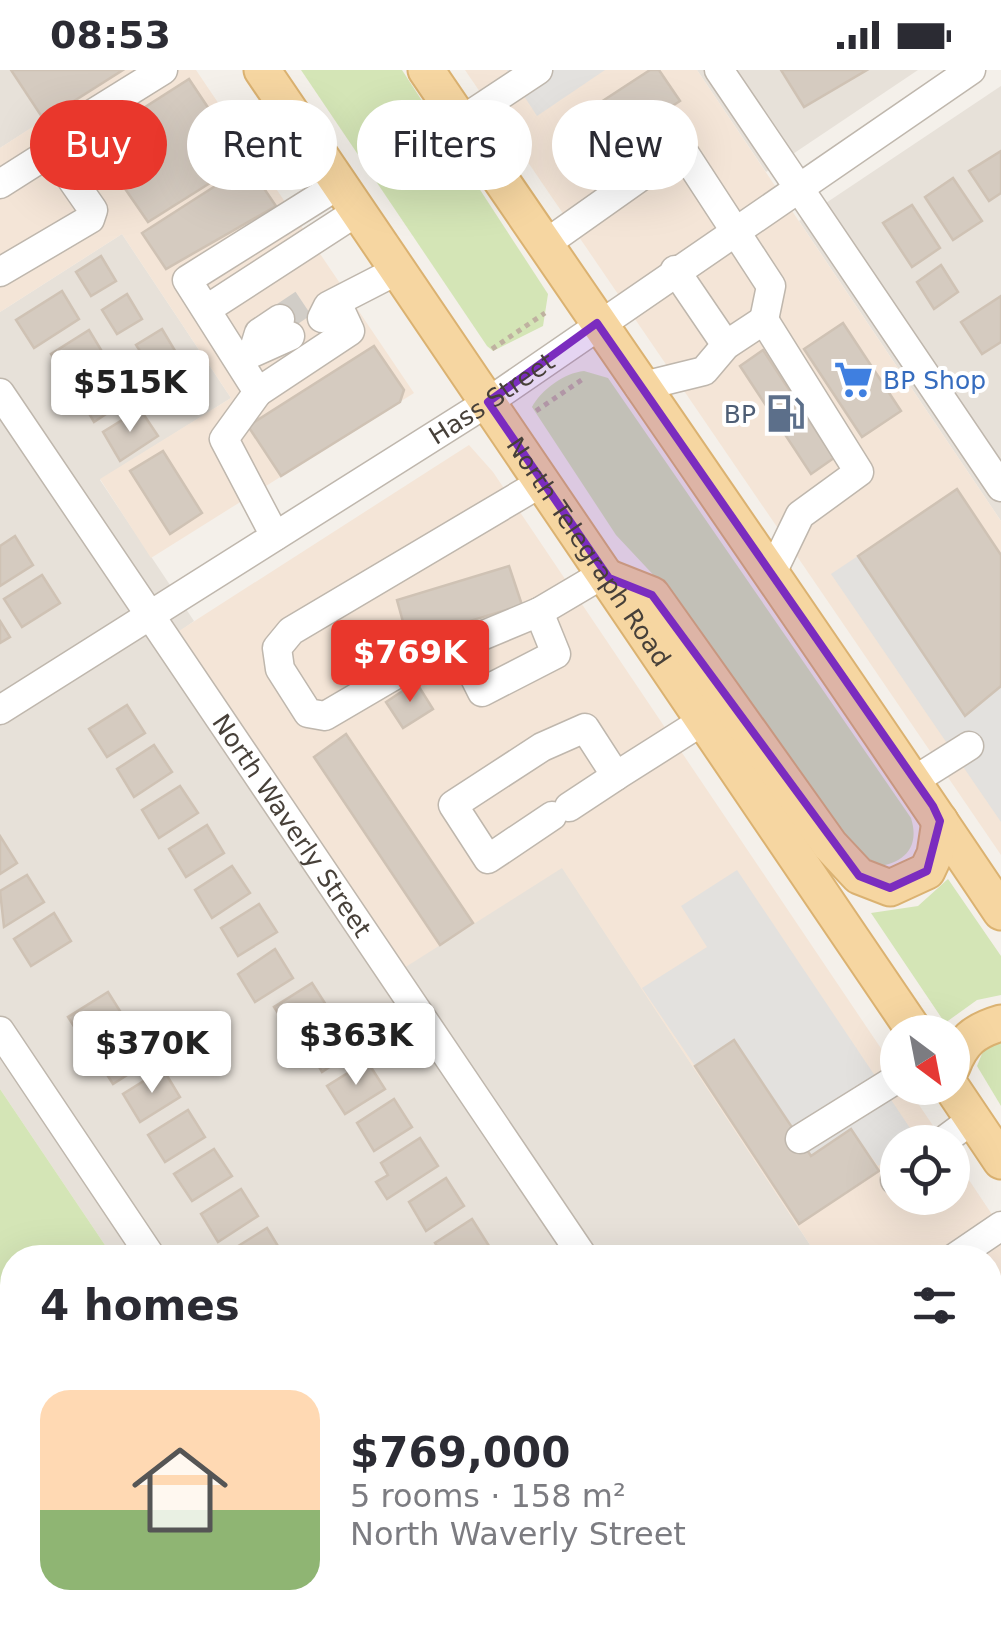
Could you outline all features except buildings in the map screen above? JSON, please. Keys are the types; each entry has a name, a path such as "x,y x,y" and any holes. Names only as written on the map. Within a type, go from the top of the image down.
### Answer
{"main road":[{"name":"North Telegraph Road","path":"262,70 607,576"},
{"path":"426,70 447,100"},
{"path":"507,190 915,780 1001,912"},
{"path":"607,576 652,595 717,712 904,1015"},
{"path":"717,712 830,845 873,884 890,888 927,872 935,854 940,821"},
{"path":"970,1038 978,1030 1001,1023"},
{"path":"964,1105 1001,1160"}],"street":[{"path":"115,100 163,70"},
{"path":"493,100 538,70"},
{"path":"719,70 1001,487"},
{"name":"Hass Street","path":"0,710 488,402 956,74"},
{"path":"544,245 681,148 772,286 764,320 726,346 704,371 640,387"},
{"path":"0,184 30,165"},
{"path":"0,272 90,219 93,210 79,190"},
{"path":"258,392 247,354 207,309 188,280 349,197"},
{"path":"275,536 224,439 258,392 350,332 324,307 398,270"},
{"path":"674,270 726,346"},
{"path":"764,320 859,472 800,515 771,575"},
{"path":"247,354 268,350 285,328"},
{"name":"North Waverly Street","path":"0,393 575,1245"},
{"path":"544,481 291,631 277,648 280,669 308,713 325,716 412,665 539,612 607,576"},
{"path":"459,646 482,692 556,654 539,612"},
{"path":"616,776 585,728 542,747 453,805 488,859 717,712"},
{"path":"915,780 969,746"},
{"path":"0,1031 143,1245"},
{"path":"800,1139 880,1089"},
{"path":"965,1125 973,1119"},
{"path":"973,1245 1001,1226"}],"path":[{"path":"492,348 545,313"},
{"path":"536,411 582,379"}],"highlighted area":[{"path":"597,323 933,806 940,821 927,871 890,888 859,876 652,595 609,578 488,402"}],"shaded area":[{"path":"0,70 10,70 30,100 30,129 0,148"},
{"path":"10,70 196,70 216,100 187,100 187,190 277,190 414,393 151,558 100,479 231,398 122,234 0,312 0,148 30,128 30,190 167,190 167,100 30,100"},
{"path":"465,70 697,70 1001,521 1001,855 532,168 532,100 485,100"},
{"path":"507,70 605,70 561,100 552,100 552,106 537,116 532,100 527,100"},
{"path":"697,70 918,70 766,172"},
{"path":"1001,86 1001,521 799,221"},
{"path":"122,234 231,398 100,480 194,621 179,632 404,967 562,867 810,1245 105,1245 0,1089 0,312"},
{"path":"469,445 493,472 880,1047 880,1105 919,1105 933,1125 880,1125 880,1215 970,1215 970,1182 1001,1228 1001,1245 810,1245 562,868 404,968 179,631"},
{"path":"858,556 964,715 1001,686 1001,822 831,574"},
{"path":"737,870 880,1083 880,1105 895,1105 908,1125 880,1125 880,1165 851,1129 811,1156 734,1040 695,1066 642,988 707,947 681,906"}],"green space":[{"path":"301,70 402,70 422,100 357,100 357,153 337,123 337,100 321,100"},
{"path":"382,190 480,190 548,294 543,326 493,351"},
{"path":"584,371 608,378 911,818 911,847 899,859 871,867 838,839 675,598 616,535 532,407 554,383"},
{"path":"948,879 1001,956 1001,995 977,1000 956,1015 940,1015 871,913 918,906"},
{"path":"1001,1039 1001,1106 977,1066 986,1044"},
{"path":"0,1089 105,1245 0,1245"}],"tunnel":[{"path":"280,319 310,299"}],"place":[{"name":"BP Shop","path":"853,380"},
{"name":"BP","path":"786,414"}]}
